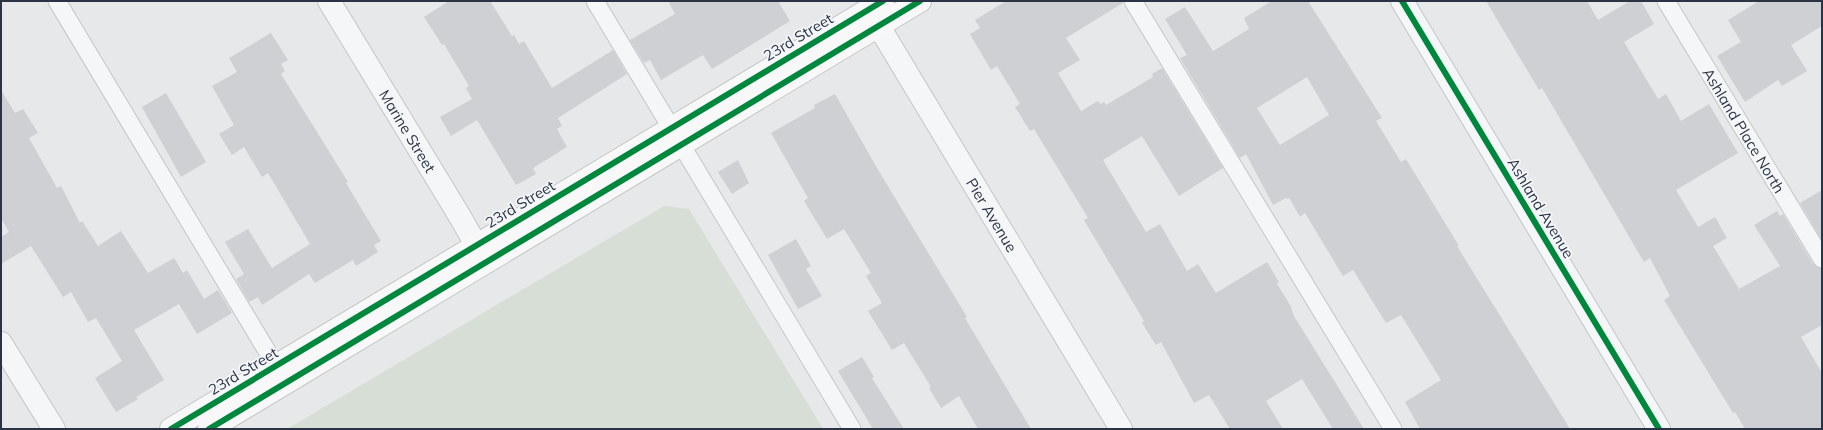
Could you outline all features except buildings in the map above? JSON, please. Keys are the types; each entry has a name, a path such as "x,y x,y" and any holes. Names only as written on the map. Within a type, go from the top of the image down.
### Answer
{"street":[{"name":"Marine Street","path":"329,1 482,254"},
{"name":"23rd Street","path":"171,429 281,375 675,137 873,9 920,1"},
{"name":"Ashland Avenue","path":"1402,1 1659,429"},
{"name":"Pier Avenue","path":"873,9 1120,429"},
{"path":"1,343 54,429"},
{"name":"23rd Street","path":"209,429 281,375"}],"lane":[{"path":"57,1 281,375"},
{"path":"595,1 675,137 852,429"},
{"path":"1134,1 1393,429"},
{"name":"Ashland Place North","path":"1666,1 1822,259"}],"shaded area":[{"path":"664,206 689,209 823,429 287,429"}],"cycle path":[{"path":"171,429 883,1"},
{"path":"209,429 920,1"},
{"path":"1402,1 1659,429"}]}
